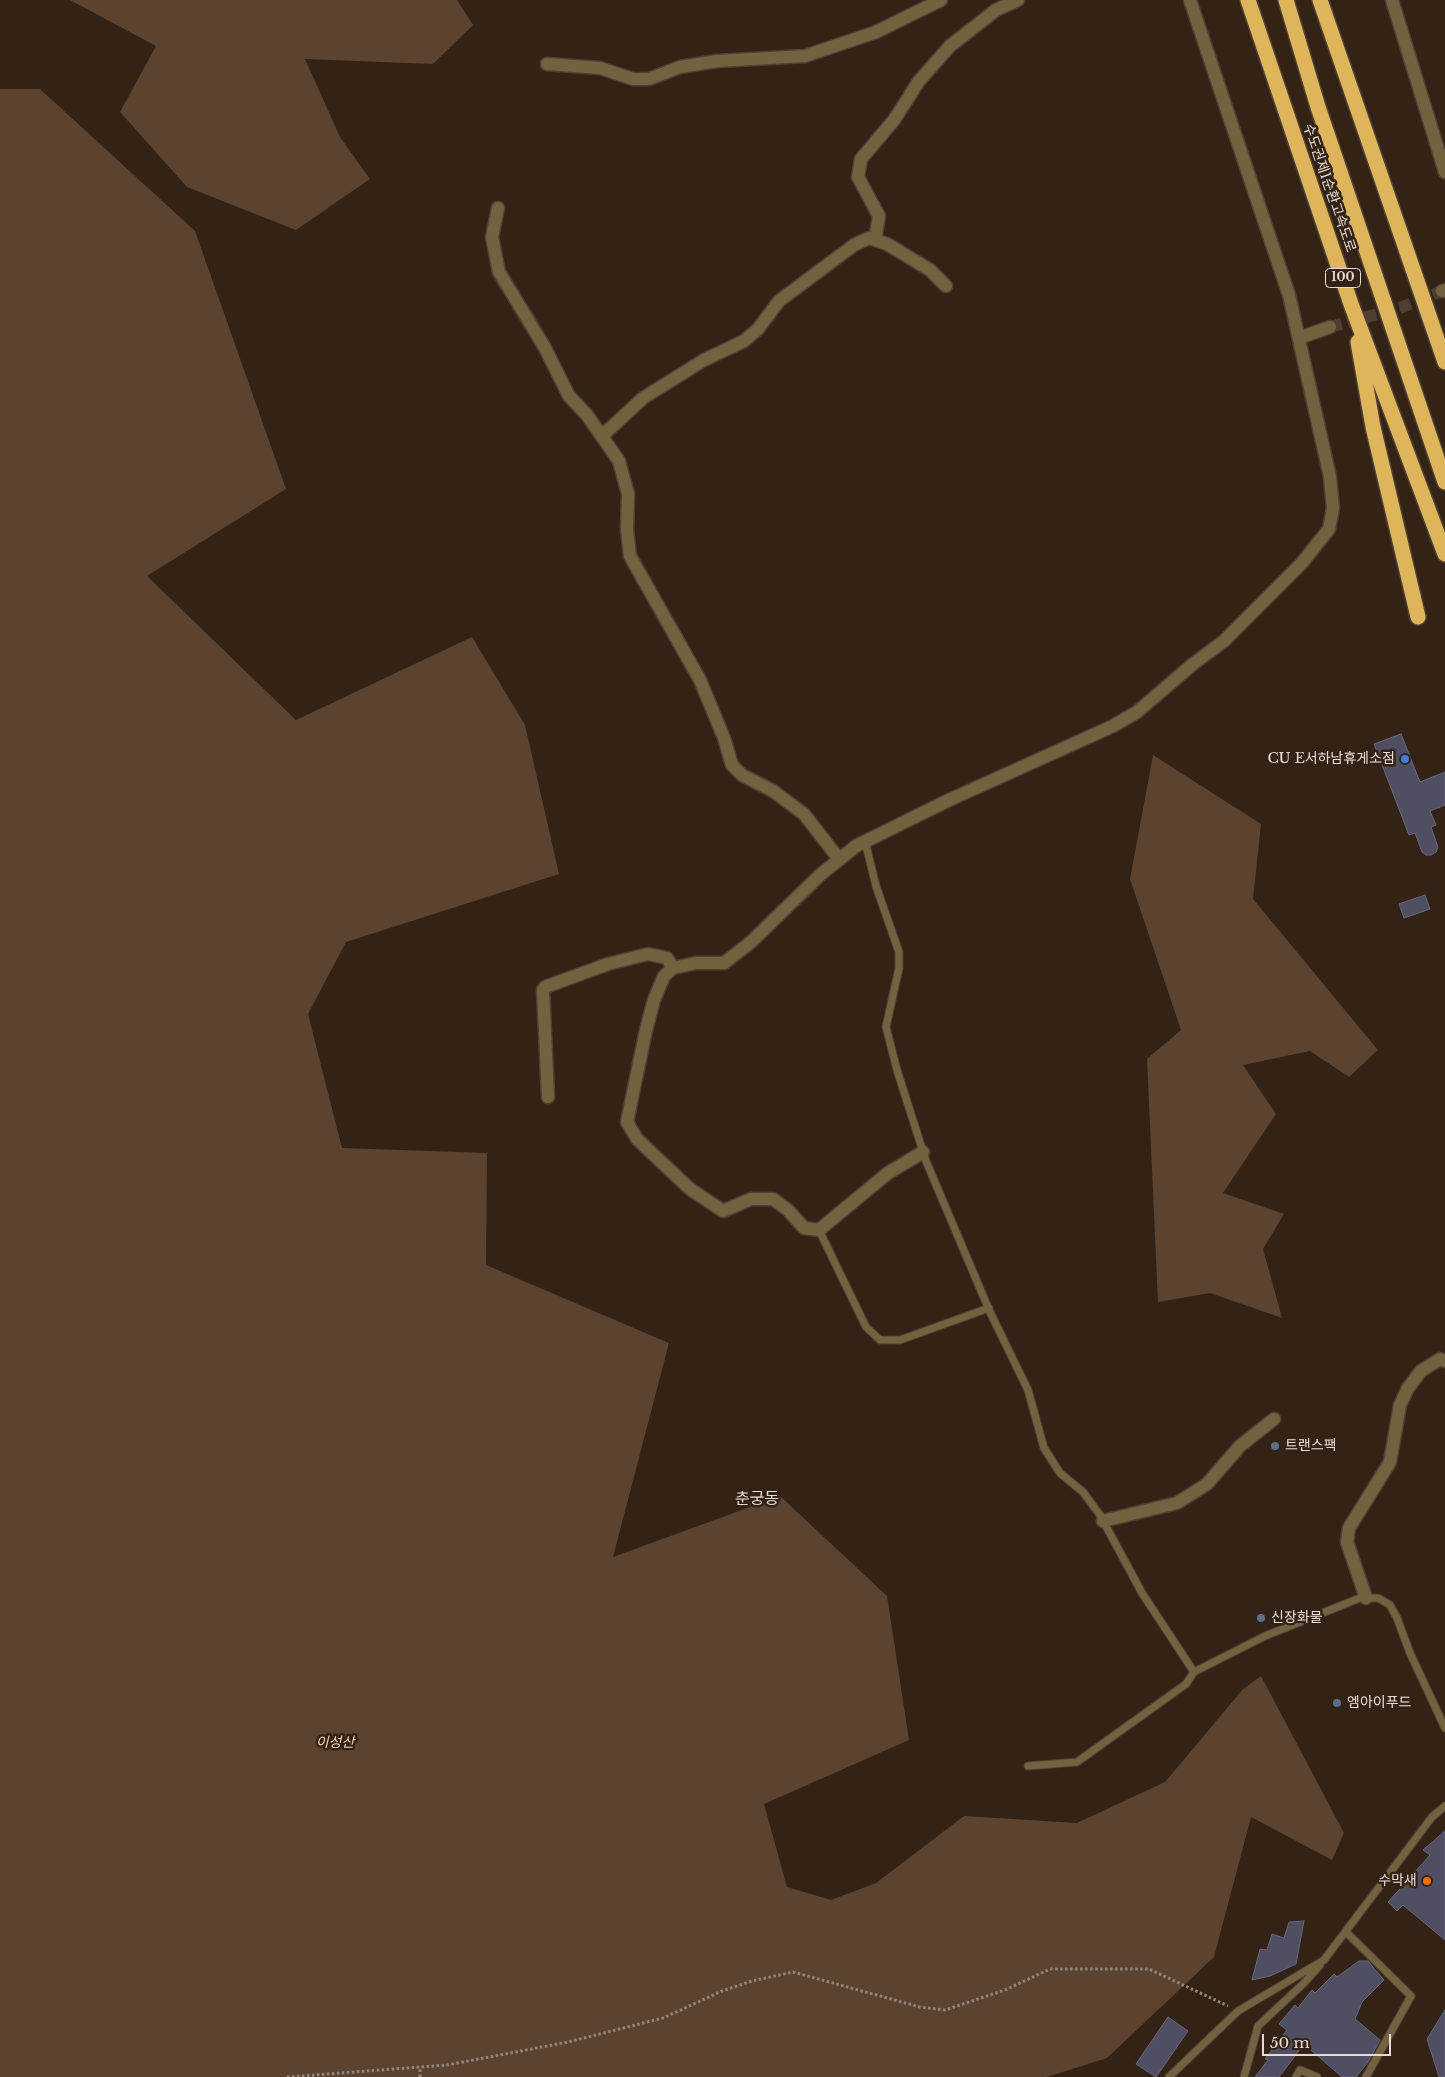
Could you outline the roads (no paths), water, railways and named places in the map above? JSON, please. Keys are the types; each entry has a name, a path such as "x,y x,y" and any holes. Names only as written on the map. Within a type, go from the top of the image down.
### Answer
{"highway":[{"name":"수도권제1순환고속도로","path":"1248,0 1351,304 1445,554"},
{"path":"1286,0 1318,107 1445,482"},
{"path":"1320,0 1445,362"},
{"path":"1327,0 1347,78"},
{"path":"1351,304 1373,427 1418,617"}],"street":[{"path":"547,64 600,68 633,79 649,79 680,66 718,61 805,56 876,32 941,0"},
{"path":"875,240 879,216 858,177 861,159 894,120 919,80 950,46 996,10 1017,0"},
{"path":"923,1152 888,1173 819,1230 804,1228 788,1210 773,1199 751,1199 723,1211 690,1189 662,1164 637,1139 627,1122 654,1000 664,976 673,968 696,963 724,963 751,942 820,875 856,846 949,800 1113,726 1137,712 1193,664 1224,641 1301,564 1329,529 1332,508 1330,477 1289,294 1190,0"},
{"path":"1392,0 1445,172"},
{"path":"498,208 492,237 499,272 545,348 570,396 587,415 619,461 628,494 626,530 630,556 700,680 724,738 732,765 742,776 773,791 804,814 839,859"},
{"path":"602,436 643,398 704,360 744,342 758,329 779,301 833,260 869,238 888,244 930,270 946,286"},
{"path":"1299,338 1330,327"},
{"path":"548,1097 542,990 545,987 608,964 648,954 667,958 673,968"},
{"path":"1366,1598 1347,1542 1349,1528 1390,1462 1400,1405 1408,1388 1421,1371 1440,1359 1445,1361"},
{"path":"1103,1520 1177,1503 1207,1484 1240,1446 1274,1419"}],"lane":[{"path":"865,841 876,886 899,952 899,968 886,1027 923,1152 989,1308 1028,1390 1044,1448 1060,1473 1083,1492 1103,1520 1142,1593 1194,1672"},
{"path":"819,1230 866,1327 880,1340 900,1340 989,1308"},
{"path":"1028,1766 1076,1762 1186,1684 1194,1672 1265,1636 1360,1598 1378,1598 1390,1605 1445,1728"},
{"path":"1244,2077 1258,2026 1304,1983 1324,1960 1432,1817 1445,1806"},
{"path":"1346,1932 1411,1996 1366,2077"},
{"path":"1169,2077 1238,2011 1324,1960"},
{"path":"1296,2077 1300,2070 1317,2077"}],"tunnel":[{"path":"1330,327 1400,308 1442,291"}],"place":[{"name":"CU E서하남휴게소점","path":"1405,759"},
{"name":"트랜스팩","path":"1275,1446"},
{"name":"신장화물","path":"1261,1618"},
{"name":"엠아이푸드","path":"1337,1703"},
{"name":"수막새","path":"1427,1881"}],"district":[{"name":"춘궁동","path":"757,1499"}],"park label":[{"name":"이성산","path":"335,1743"}]}
